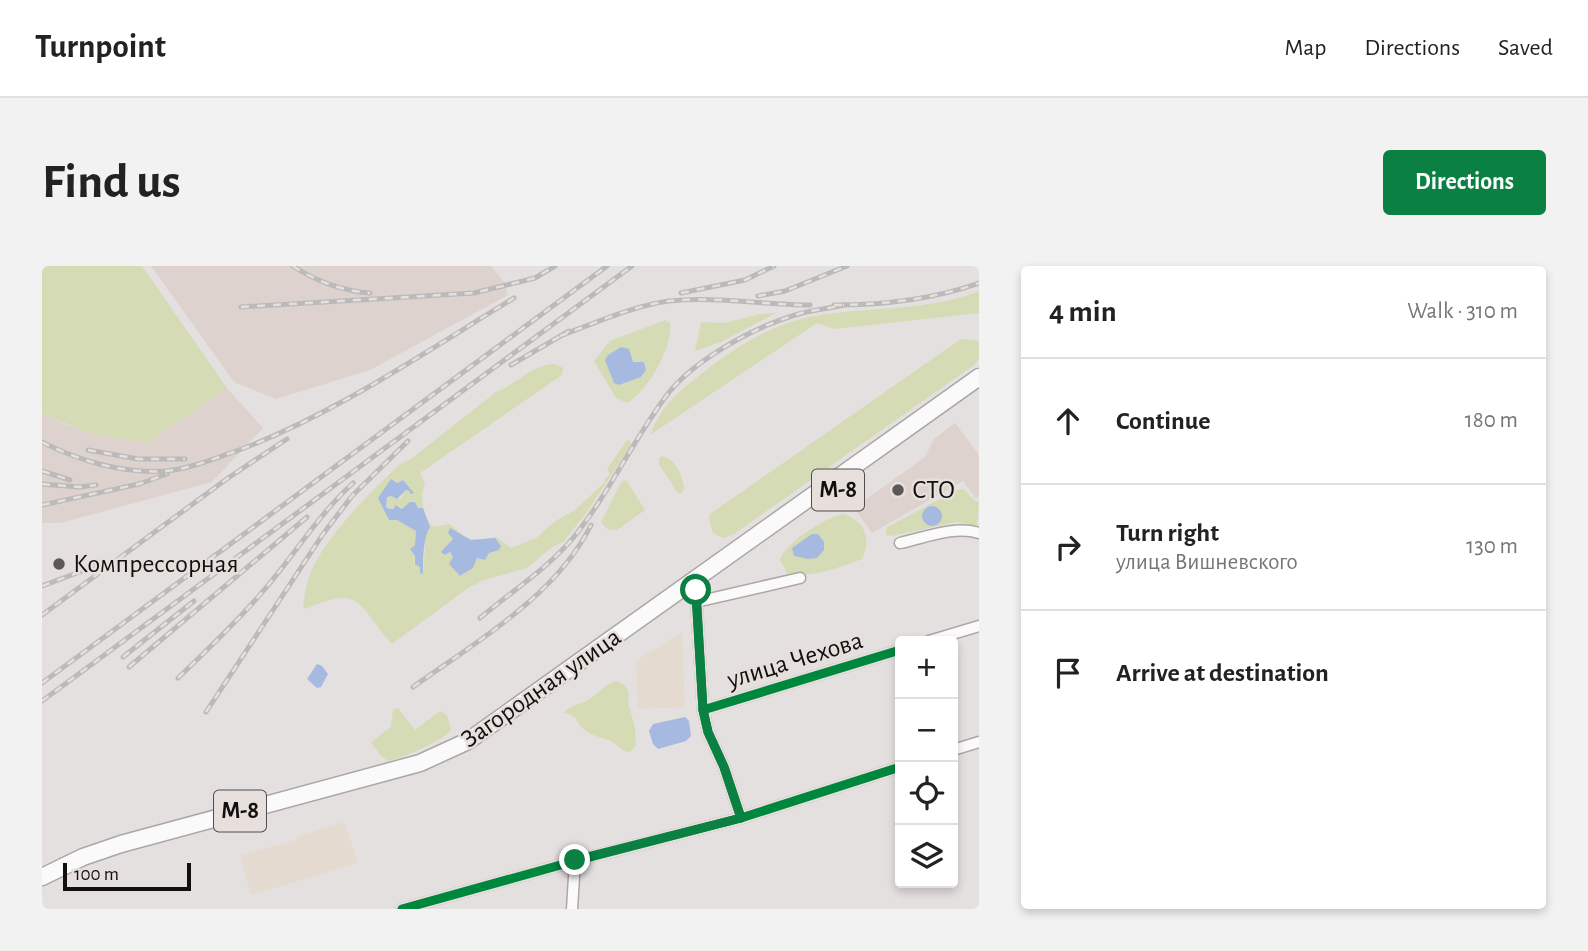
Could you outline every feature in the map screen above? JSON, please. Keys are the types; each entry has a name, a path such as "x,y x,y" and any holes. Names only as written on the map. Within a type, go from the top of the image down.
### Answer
{"highway":[{"name":"Загородная улица","path":"42,877 83,856 144,836 403,768 441,755 498,721 696,590 979,377"},
{"name":"Загородная улица","path":"42,886 87,864 124,851 281,811 445,764 511,724 979,388"}],"street":[{"path":"900,543 955,531 979,533"},
{"path":"741,818 724,767 708,732 703,710 696,590 800,578"},
{"path":"946,636 979,626"},
{"name":"улица Чехова","path":"703,710 895,652"},
{"path":"958,749 979,742"},
{"path":"402,909 575,860 741,818 895,769"},
{"path":"572,909 575,860"}],"shaded area":[{"path":"151,266 491,266 505,283 508,295 370,370 276,399 234,382"},
{"path":"227,388 263,428 212,482 60,523 42,523 42,414 68,425 148,443"},
{"path":"955,423 979,455 979,496 976,498 963,481 872,533 854,508 925,457 934,439"},
{"path":"682,632 685,707 638,709 636,661"},
{"path":"344,822 358,863 251,895 240,856"}],"green space":[{"path":"42,266 142,266 227,388 148,443 96,435 42,414"},
{"path":"979,291 979,313 834,329 817,323 650,435 666,406 679,392 730,353 771,330 815,316 919,306 960,298"},
{"path":"776,313 721,342 695,351 701,322 724,323"},
{"path":"665,320 670,323 670,333 658,368 643,389 627,403 616,398 594,361 610,341","holes":["619,348 633,362 644,362 646,367 641,377 619,385 614,381 608,355"]},
{"path":"961,339 979,341 979,359 974,365 734,534 723,538 713,533 710,514"},
{"path":"555,364 563,368 562,375 420,473 425,484 422,494 424,509 418,508 413,501 403,509 398,505 386,508 387,497 401,498 406,490 414,493 403,480 397,483 389,481 389,485 378,497 389,520 397,520 416,531 415,545 410,549 415,556 414,562 420,567 420,573 423,574 426,534 429,531 425,514 433,527 450,524 467,538 462,536 452,529 449,534 453,539 443,553 445,555 450,552 453,557 449,564 461,576 473,568 477,558 485,560 487,554 497,550 496,539 481,539 496,537 511,548 536,538 554,522 575,510 605,482 610,474 607,469 629,440 630,447 587,512 563,542 552,547 527,568 484,580 468,588 392,644 366,610 350,599 339,598 306,609 303,607 308,580 324,549 348,518 400,464 411,459 496,392 546,365"},
{"path":"662,456 675,465 680,474 684,489 681,494 659,464 659,458"},
{"path":"626,480 645,510 617,530 607,529 601,522 622,481"},
{"path":"964,489 979,502 977,525 957,522 886,535 886,528 956,490"},
{"path":"843,514 857,521 864,532 866,545 862,559 815,573 787,573 780,560 790,546 817,526"},
{"path":"616,681 625,685 629,693 628,703 635,728 636,745 630,752 624,751 611,741 590,734 580,726 576,718 564,712 590,699"},
{"path":"398,708 415,730 440,711 447,715 451,730 431,744 388,761 371,742 391,727 393,709"}],"water":[{"path":"621,347 629,349 633,362 644,362 646,370 641,377 619,385 614,383 605,360"},
{"path":"391,479 397,483 403,480 414,493 406,490 397,499 387,497 386,508 393,509 396,505 402,509 410,502 415,502 418,508 423,508 430,527 423,556 423,574 415,564 415,556 410,549 415,545 416,531 397,520 389,520 378,498"},
{"path":"932,506 939,509 942,516 939,523 932,526 925,523 922,516 925,509"},
{"path":"450,528 471,540 495,538 501,546 499,550 489,553 485,560 477,558 473,568 460,576 449,564 453,557 450,552 445,555 441,552 453,539 448,533"},
{"path":"812,534 818,534 824,542 824,550 817,558 794,556 792,548"},
{"path":"317,664 328,674 321,687 317,688 307,679"},
{"path":"685,717 689,721 691,736 686,741 658,749 653,744 649,731 653,724"}],"railway":[{"path":"293,266 330,284 370,293"},
{"path":"241,307 474,293 535,278 555,266"},
{"path":"42,683 607,266"},
{"path":"42,701 632,266"},
{"path":"681,293 745,280 774,266"},
{"path":"758,296 785,291 847,266"},
{"path":"834,305 908,300 979,283"},
{"path":"42,442 71,455 118,468 166,471 197,464 265,440 302,423 410,362 514,298"},
{"path":"560,336 627,311 669,301 810,305"},
{"path":"480,618 563,550 597,504 664,399 704,360 740,338 775,322 798,314 844,305"},
{"path":"511,365 569,331"},
{"path":"42,615 228,478 287,439"},
{"path":"206,712 323,534 352,496 408,441"},
{"path":"88,450 138,459 185,459"},
{"path":"42,471 70,480"},
{"path":"42,505 139,484 167,474"},
{"path":"178,678 254,601 329,508 353,483"},
{"path":"42,484 79,487 96,485"},
{"path":"129,667 307,517"},
{"path":"413,687 488,635 536,596 576,550 591,525"},
{"path":"42,586 104,560"},
{"path":"123,657 194,601"}],"cycle path":[{"path":"695,579 703,710 708,732 724,767 741,818"},
{"path":"703,710 895,652"},
{"path":"402,909 741,818 895,769"}],"place":[{"name":"СТО","path":"898,490"},
{"name":"Компрессорная","path":"59,564"}],"route":[{"path":"575,860 741,818 724,767 708,732 703,710 696,590"}]}
